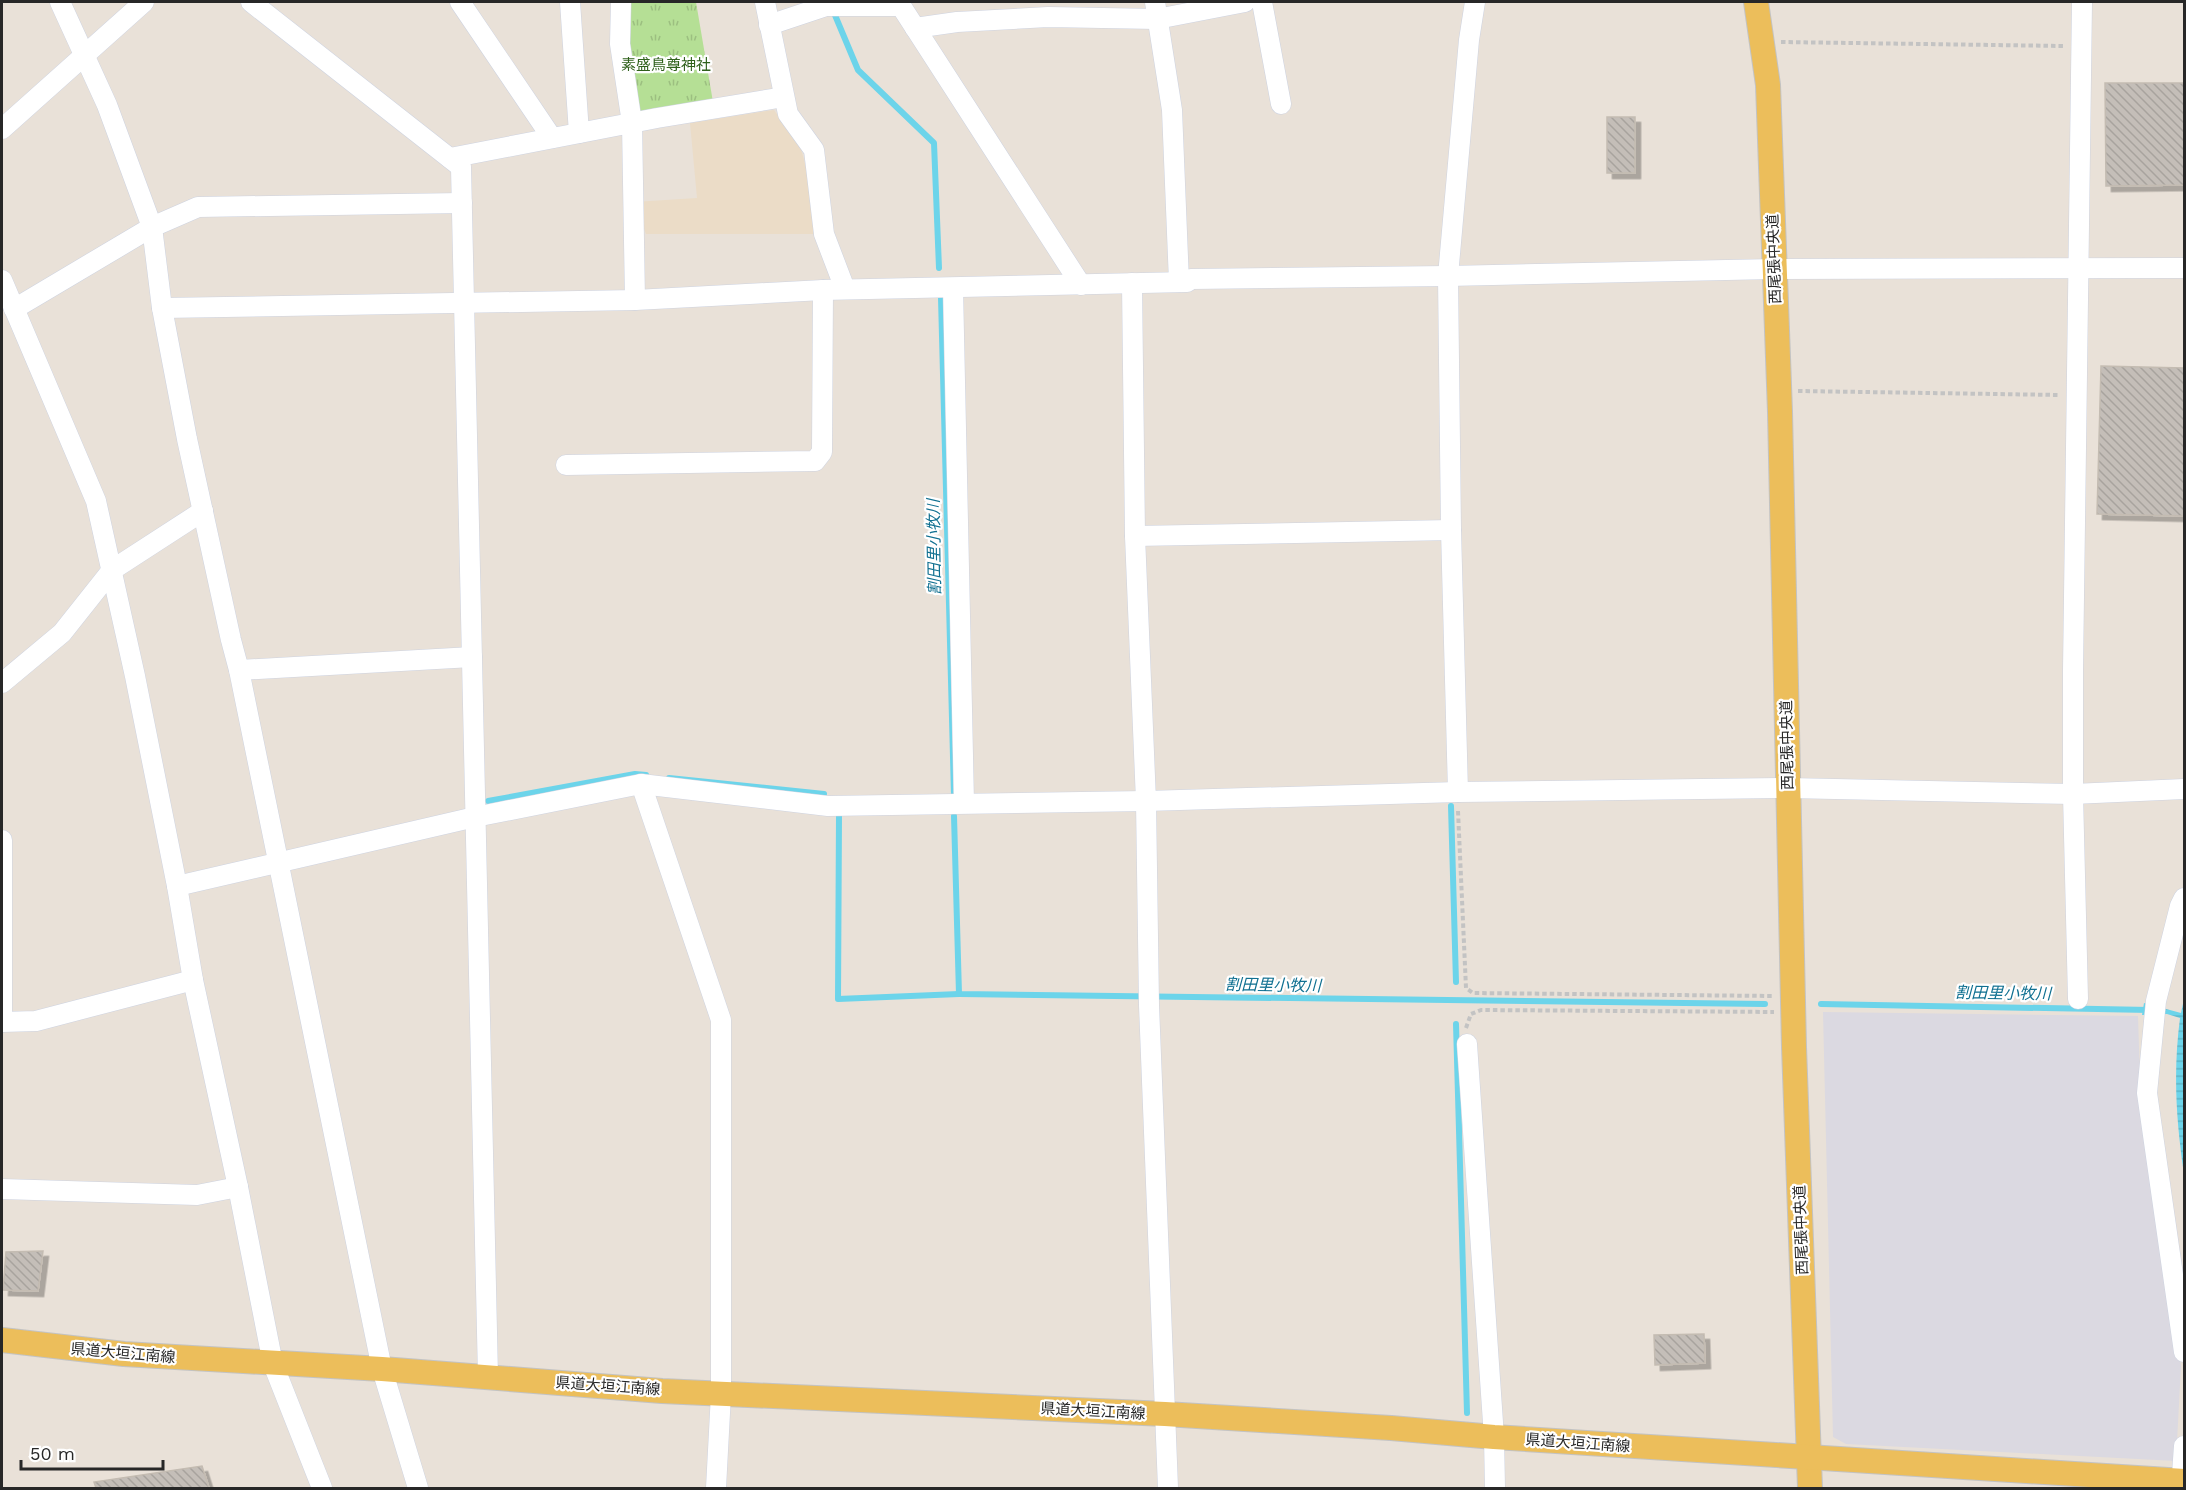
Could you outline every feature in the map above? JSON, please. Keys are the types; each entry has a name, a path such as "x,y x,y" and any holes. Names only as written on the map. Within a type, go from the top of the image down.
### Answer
{"main road":[{"name":"西尾張中央道","path":"1760,4 1768,86 1779,390 1793,1004 1810,1488"},
{"name":"県道大垣江南線","path":"2,1340 124,1354 382,1369 721,1394 1165,1414 2182,1483"}],"street":[{"path":"60,2 107,105 152,227 162,308 203,511 239,670 382,1369 418,1488"},
{"path":"2,129 144,2"},
{"path":"251,2 461,167 488,1377"},
{"path":"460,2 552,138"},
{"path":"570,2 579,133"},
{"path":"621,2 620,44 632,123 635,300"},
{"path":"765,2 783,97 788,114 814,150 824,234 845,289"},
{"path":"915,28 957,22 1156,10 1245,2"},
{"path":"1262,2 1281,104"},
{"path":"1458,792 1451,530 1448,276 1469,40 1475,2"},
{"path":"2078,999 2073,794 2073,671 2082,2"},
{"path":"769,25 831,5 901,4 1081,285"},
{"path":"1156,10 1172,111 1179,282"},
{"path":"450,158 783,97"},
{"path":"14,309 152,227 198,207 462,203"},
{"path":"162,308 635,300 845,289 1132,284 1187,282 1191,279 1774,269 2184,268"},
{"path":"2,280 96,501 177,886 193,980 238,1187 273,1364 322,1488"},
{"path":"1132,284 1135,536 1146,801 1149,998 1168,1488"},
{"path":"953,288 964,803"},
{"path":"566,465 815,461 822,452 823,290"},
{"path":"2,683 62,633 112,570 203,511"},
{"path":"1135,536 1451,530"},
{"path":"239,670 472,657"},
{"path":"641,784 721,1020 721,1394 716,1488"},
{"path":"177,886 475,817 641,784 828,806 1146,801 1458,792 1788,788 2073,794 2184,789"},
{"path":"2,840 2,1022 36,1021 193,980"},
{"path":"2184,898 2180,906 2155,1010 2147,1093 2184,1352"},
{"path":"1467,1044 1494,1437 1495,1488"},
{"path":"2,1189 197,1195 238,1187"},
{"path":"2182,1483 2184,1446"}],"path":[{"path":"1762,42 2082,46"},
{"path":"1779,390 2078,395"},
{"path":"1458,792 1466,988 1473,993 1793,1004"},
{"path":"1467,1044 1466,1023 1470,1014 1481,1010 1793,1004"}],"shaded area":[{"path":"774,110 801,149 824,234 646,234 634,202 697,198 690,123"},
{"path":"1823,1012 2138,1016 2141,1110 2181,1366 2176,1461 1846,1444 1833,1437"}],"green space":[{"name":"素盛鳥尊神社","path":"621,2 696,2 714,108 632,123"}],"water":[{"path":"2184,999 2184,1174 2176,1096 2180,1018 2167,1014 2142,1015 2144,1003 2181,1013"}],"building":[{"path":"2105,83 2184,83 2184,185 2106,186"},
{"path":"1607,117 1635,117 1635,173 1607,173"},
{"path":"2101,366 2184,368 2184,516 2097,514"},
{"path":"43,1251 38,1291 3,1290 6,1252"},
{"path":"1704,1334 1705,1363 1655,1365 1654,1335"},
{"path":"202,1466 209,1488 96,1488 94,1482"}],"waterway":[{"name":"割田里小牧川","path":"832,8 858,70 934,143 939,268"},
{"name":"割田里小牧川","path":"941,298 954,795"},
{"path":"488,801 635,774 646,775"},
{"path":"669,778 824,794"},
{"path":"1451,806 1456,982"},
{"path":"839,816 838,999 959,994"},
{"name":"割田里小牧川","path":"954,816 959,994 1765,1004"},
{"name":"割田里小牧川","path":"1821,1004 2150,1010"},
{"path":"1456,1024 1467,1413"}]}
